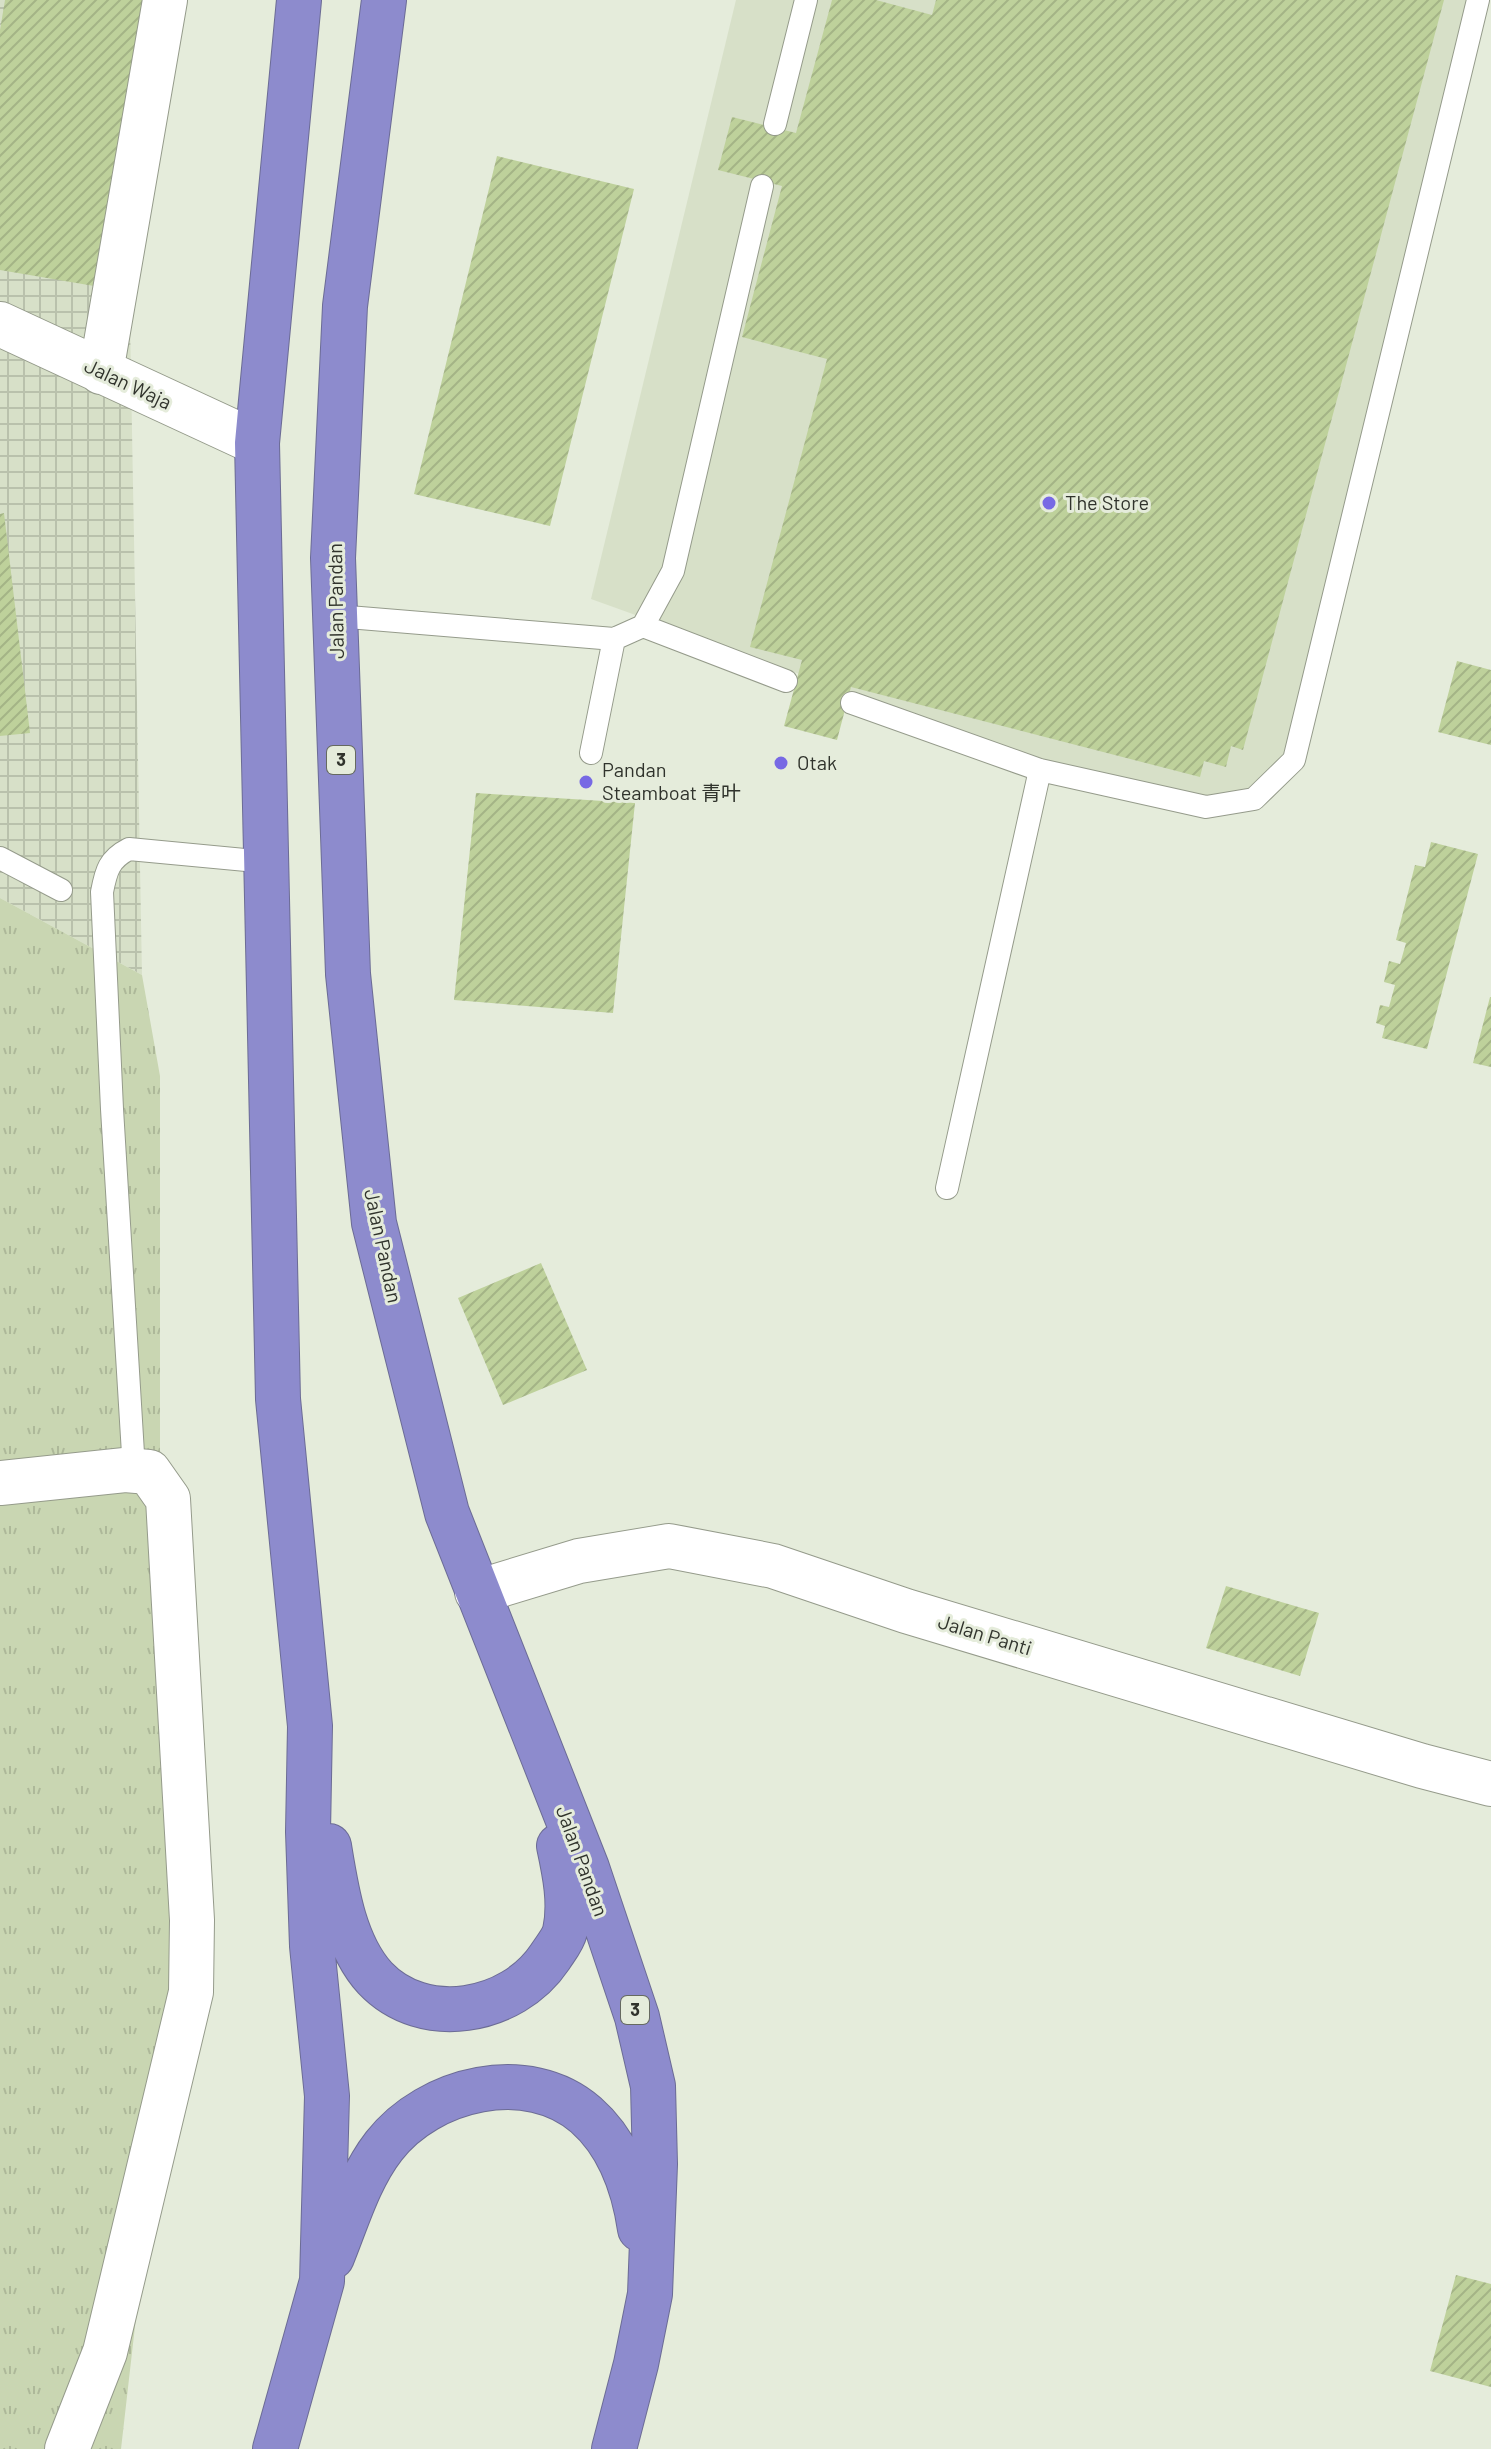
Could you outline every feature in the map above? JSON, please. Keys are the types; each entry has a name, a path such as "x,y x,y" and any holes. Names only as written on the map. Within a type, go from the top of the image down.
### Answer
{"highway":[{"path":"299,0 257,443 278,1399 310,1726 335,1881 348,1930 359,1955 373,1976 391,1993 419,2006 447,2009 477,2007 499,2000 527,1982 546,1963 565,1934 568,1893 536,1742"},
{"name":"Jalan Pandan","path":"384,0 345,306 333,558 348,974 374,1223 447,1513 587,1868 646,2048 653,2086 655,2120 650,2294 614,2449"},
{"path":"310,1726 308,1832 312,1946 327,2096 322,2281"},
{"path":"275,2449 322,2281 364,2178 384,2145 411,2119 437,2101 477,2088 534,2090 563,2098 597,2126 617,2155 628,2179 637,2209 650,2294"}],"street":[{"path":"101,372 165,0"},
{"name":"Jalan Waja","path":"0,324 257,443"},
{"path":"0,1483 134,1470 149,1472 168,1499 192,1920 191,1992 105,2352 67,2449"},
{"name":"Jalan Panti","path":"477,1592 579,1561 669,1546 713,1554 773,1566 906,1611 1491,1784"}],"lane":[{"path":"775,124 806,0"},
{"path":"852,703 1040,770 1206,807 1254,799 1294,760 1478,0"},
{"path":"336,616 614,639 643,626 673,571 762,186"},
{"path":"643,626 786,681"},
{"path":"591,753 614,639"},
{"path":"947,1188 1040,770"},
{"path":"134,1470 112,1109 102,892 106,869 113,859 129,849 266,862"},
{"path":"0,858 61,890"}],"shaded area":[{"path":"0,0 182,0 130,321 142,975 0,898"},
{"name":"The Store","path":"736,0 1468,0 1284,755 1250,789 1205,798 1038,760 591,599"}],"green space":[{"path":"0,898 142,975 160,1076 160,1544 172,2002 121,2449 0,2449"}],"building":[{"path":"5,0 154,0 100,287 0,270 0,30"},
{"name":"The Store","path":"832,0 876,0 932,15 936,0 1444,0 1243,750 1231,746 1226,767 1204,761 1200,777 851,687 837,740 784,726 802,660 750,647 827,359 742,337 782,186 718,170 732,117 796,133"},
{"path":"497,156 634,189 550,526 414,494"},
{"path":"4,513 30,733 0,736 0,514"},
{"path":"1457,661 1491,670 1491,745 1438,732"},
{"path":"476,793 635,803 613,1013 454,1000"},
{"path":"1431,842 1478,854 1427,1049 1382,1038 1385,1026 1376,1023 1380,1005 1389,1007 1395,985 1384,982 1389,961 1400,964 1406,943 1396,940 1415,865 1425,867"},
{"path":"1491,997 1491,1067 1473,1063"},
{"path":"541,1263 587,1370 503,1405 458,1298"},
{"path":"1226,1586 1319,1613 1300,1676 1206,1648"},
{"path":"1456,2275 1491,2284 1491,2387 1430,2371"}],"place":[{"name":"The Store","path":"1049,503"},
{"name":"Otak","path":"781,763"},
{"name":"Pandan Steamboat 青叶","path":"586,782"}]}
